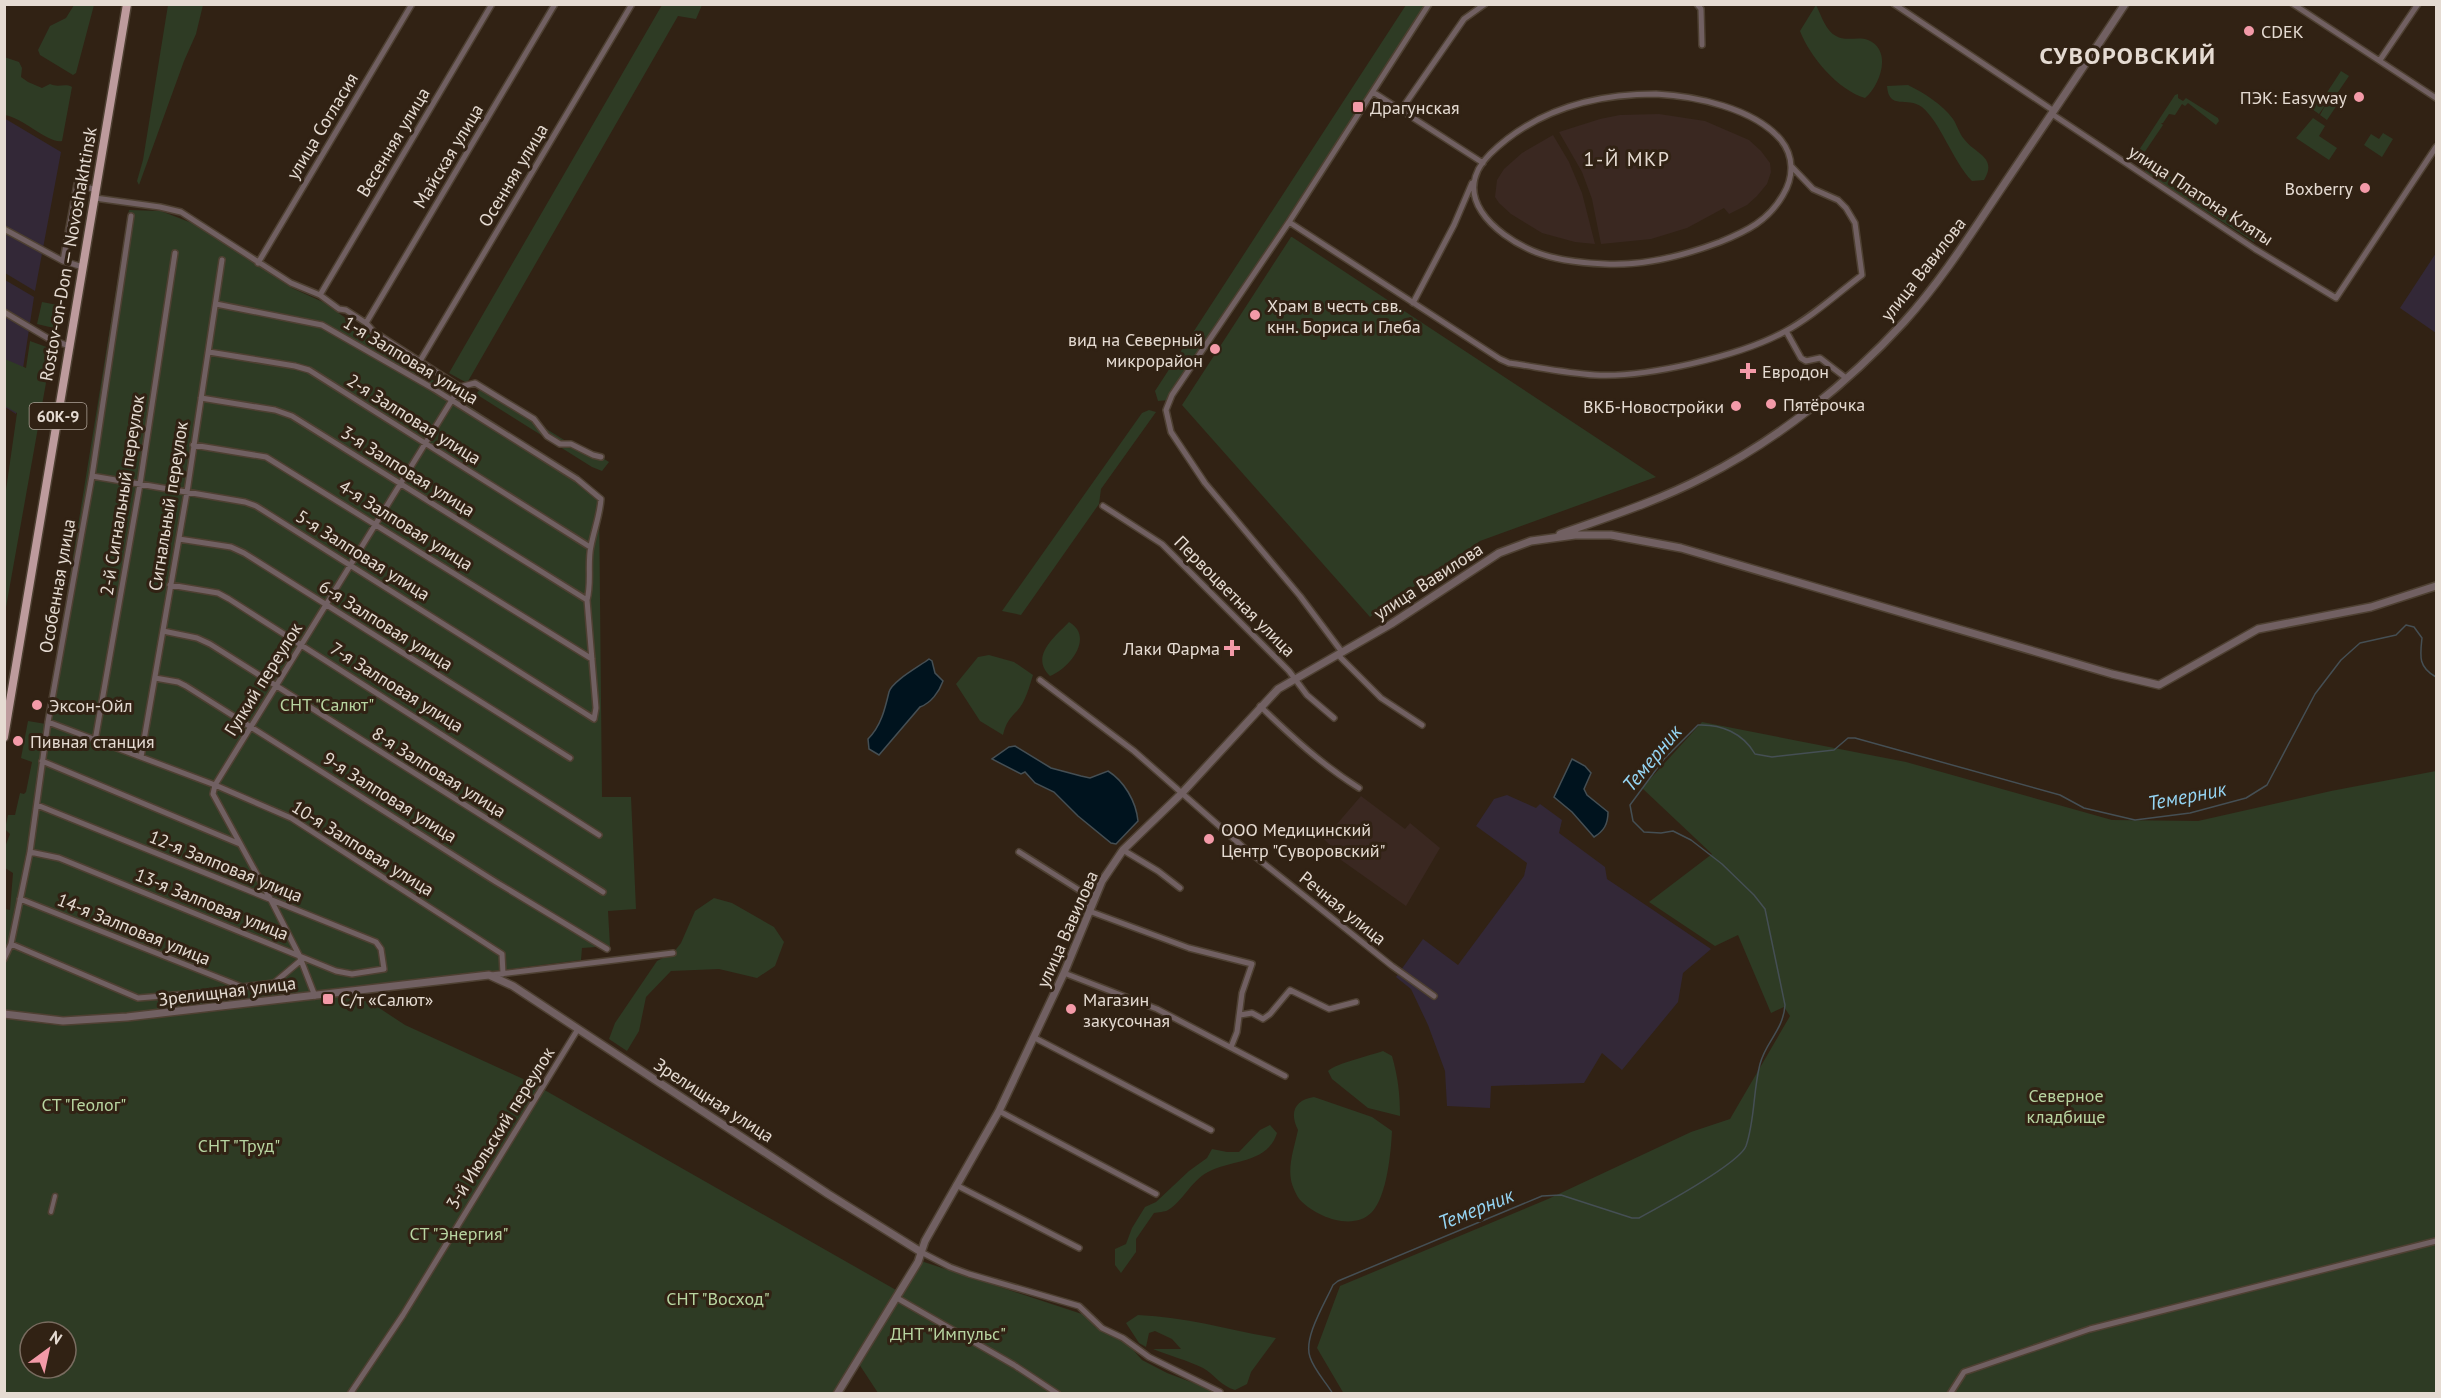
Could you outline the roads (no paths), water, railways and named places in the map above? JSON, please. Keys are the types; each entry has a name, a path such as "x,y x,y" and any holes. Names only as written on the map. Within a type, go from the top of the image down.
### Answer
{"main road":[{"name":"Rostov-on-Don — Novoshakhtinsk","path":"5,735 127,4"}],"street":[{"name":"улица Согласия","path":"258,263 412,4"},
{"name":"Весенняя улица","path":"320,295 492,4"},
{"name":"Майская улица","path":"366,323 555,4"},
{"name":"Осенняя улица","path":"420,361 632,4"},
{"path":"1422,725 1381,698 1340,653 1300,596 1205,483 1171,432 1166,410 1172,395 1289,222 1430,4"},
{"path":"1401,110 1464,19 1485,4"},
{"path":"1697,4 1701,9 1702,45"},
{"name":"улица Платона Кляты","path":"1894,4 2254,249 2336,298 2436,147"},
{"name":"улица Вавилова","path":"1546,539 1618,513 1703,478 1786,427 1846,378 1904,322 1928,293 1966,242 2125,4"},
{"path":"2293,4 2436,98"},
{"path":"2380,60 2418,4"},
{"path":"1373,92 1483,163"},
{"path":"1413,303 1454,225 1475,176 1483,163 1511,135 1530,123 1563,109 1609,95 1656,94 1706,100 1754,119 1781,140 1792,167 1787,189 1773,211 1747,231 1699,250 1670,258 1647,262 1606,264 1561,259 1533,251 1505,235 1481,213 1474,200 1475,176"},
{"path":"1289,222 1509,363 1596,375 1680,366 1756,345 1786,331 1862,275 1855,223 1851,216 1838,200 1813,189 1792,167"},
{"path":"63,261 77,184 95,194 181,212 291,283 320,295 339,309 346,310 366,323 373,331 460,387 475,383 534,419 547,436 560,444 571,444 593,455 601,456"},
{"name":"Особенная улица","path":"4,959 11,944 30,852 48,722 92,476 131,216"},
{"path":"4,229 63,261 83,267"},
{"name":"2-й Сигнальный переулок","path":"95,741 140,484 176,253"},
{"name":"Сигнальный переулок","path":"141,757 187,492 222,260"},
{"name":"1-я Залповая улица","path":"216,304 322,325 452,400 577,479 600,499 600,510 590,547"},
{"path":"5,312 51,340 70,345"},
{"path":"1786,331 1801,358 1806,361 1820,358 1846,378"},
{"name":"2-я Залповая улица","path":"209,352 309,370 590,547"},
{"name":"Гулкий переулок","path":"216,785 460,387"},
{"name":"3-я Залповая улица","path":"201,398 276,411 292,416 587,600"},
{"name":"4-я Залповая улица","path":"193,445 266,457 592,659"},
{"name":"5-я Залповая улица","path":"92,476 245,502 256,506 352,564 594,719 596,708 592,659"},
{"name":"Первоцветная улица","path":"1103,506 1162,544 1288,671 1293,680 1334,718"},
{"name":"улица Вавилова","path":"837,1394 897,1298 925,1241 999,1111 1035,1038 1102,881 1123,850 1181,794 1278,689 1391,624 1499,553 1531,541 1575,535 1611,535 1681,548 2112,674 2159,685 2258,629 2371,607 2436,586"},
{"name":"6-я Залповая улица","path":"179,538 231,547 244,553 570,758"},
{"path":"590,547 587,600 592,659"},
{"name":"7-я Залповая улица","path":"170,585 218,593 599,835"},
{"name":"8-я Залповая улица","path":"163,631 197,638 210,644 603,892"},
{"name":"9-я Залповая улица","path":"155,678 178,682 607,949"},
{"name":"Речная улица","path":"1040,680 1134,751 1242,846 1434,996"},
{"path":"1260,706 1332,771 1359,788"},
{"name":"10-я Залповая улица","path":"48,722 216,785 291,818 502,954 503,974"},
{"path":"42,761 241,845"},
{"path":"216,785 213,794 215,801 272,900 315,996"},
{"name":"12-я Залповая улица","path":"37,805 380,944 384,969"},
{"path":"1123,850 1180,888"},
{"name":"13-я Залповая улица","path":"30,852 59,858 299,958 336,971 352,974 384,969"},
{"path":"1019,852 1087,895 1089,911 1189,948 1252,964 1242,993 1237,1032 1231,1047"},
{"name":"14-я Залповая улица","path":"20,899 242,987 274,983 299,958"},
{"path":"11,944 138,998 226,991"},
{"name":"Зрелищная улица","path":"4,1014 63,1022 127,1017 673,953"},
{"path":"1064,973 1157,1009 1285,1076"},
{"name":"Зрелищная улица","path":"489,975 513,986 828,1194 921,1252"},
{"path":"1240,1015 1252,1013 1263,1019 1290,990 1329,1009 1356,1002"},
{"name":"3-й Июльский переулок","path":"350,1394 403,1315 578,1029"},
{"path":"1035,1038 1211,1130"},
{"path":"999,1111 1156,1194"},
{"path":"957,1185 1079,1248"},
{"path":"51,1212 55,1196"},
{"path":"1950,1394 1964,1372 2090,1329 2436,1241"},
{"path":"921,1252 969,1274 1079,1306 1102,1328 1123,1338 1149,1357 1220,1392"},
{"path":"897,1298 1014,1365 1058,1394"}],"water":[{"path":"929,659 932,661 935,673 943,681 939,689 931,700 920,707 879,755 869,749 868,739 879,723 891,688"},
{"path":"1015,746 1051,768 1090,778 1108,771 1128,792 1135,806 1138,821 1116,844 1111,843 1078,816 1054,792 1035,783 1025,772 1021,774 992,759 1009,747"},
{"path":"1572,759 1585,766 1591,773 1584,789 1587,795 1608,812 1605,827 1594,837 1572,812 1554,797"}],"waterway":[{"name":"Темерник","path":"1333,1394 1314,1367 1309,1349 1316,1321 1333,1285 1338,1281 1542,1196 1561,1195 1632,1218 1639,1218 1714,1174 1740,1154 1746,1146 1760,1064 1781,1022 1785,1005 1765,909 1722,864 1691,840 1673,831 1644,832 1633,821 1630,805 1664,759 1698,725 1715,726 1731,731 1744,740 1755,754 1772,757 1834,750 1848,738 1855,738 2060,795 2084,808 2135,820 2190,813 2246,798 2267,785 2315,694 2341,660 2360,643 2396,635 2406,625 2414,627 2422,638 2423,665 2436,677"}],"place":[{"name":"CDEK","path":"2249,31"},
{"name":"ПЭК: Easyway","path":"2359,97"},
{"name":"Драгунская","path":"1358,107"},
{"name":"Boxberry","path":"2365,188"},
{"name":"Храм в честь свв. кнн. Бориса и Глеба","path":"1255,315"},
{"name":"вид на Северный микрорайон","path":"1215,349"},
{"name":"Евродон","path":"1748,371"},
{"name":"Пятёрочка","path":"1771,404"},
{"name":"ВКБ-Новостройки","path":"1736,406"},
{"name":"Лаки Фарма","path":"1232,648"},
{"name":"Эксон-Ойл","path":"37,705"},
{"name":"Пивная станция","path":"18,741"},
{"name":"ООО Медицинский Центр \"Суворовский\"","path":"1209,839"},
{"name":"С/т «Салют»","path":"328,999"},
{"name":"Магазин закусочная","path":"1071,1009"}],"district":[{"name":"СУВОРОВСКИЙ","path":"2128,55"},
{"name":"1-Й МКР","path":"1627,159"}],"park label":[{"name":"СНТ \"Салют\"","path":"327,704"},
{"name":"СТ \"Геолог\"","path":"84,1104"},
{"name":"Северное кладбище","path":"2066,1105"},
{"name":"СНТ \"Труд\"","path":"239,1145"},
{"name":"СТ \"Энергия\"","path":"459,1233"},
{"name":"СНТ \"Восход\"","path":"718,1298"},
{"name":"ДНТ \"Импульс\"","path":"948,1333"}]}
